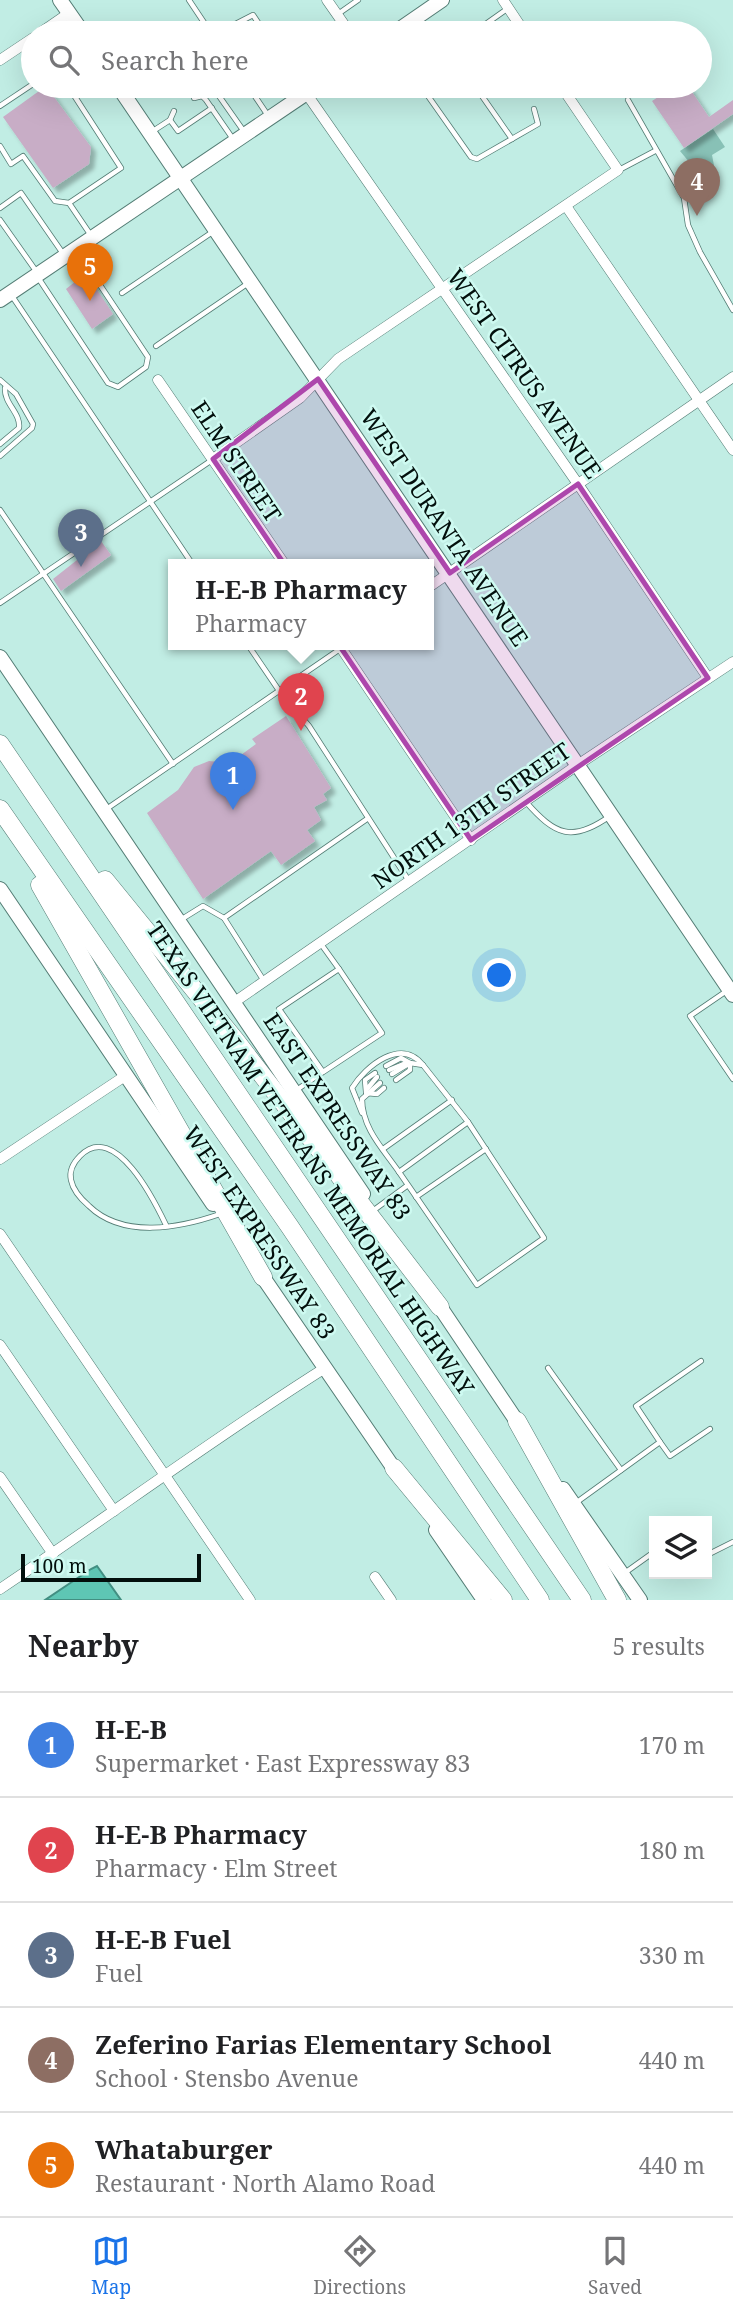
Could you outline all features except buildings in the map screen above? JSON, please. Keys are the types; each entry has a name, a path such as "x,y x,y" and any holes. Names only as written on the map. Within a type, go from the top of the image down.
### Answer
{"highway":[{"name":"TEXAS VIETNAM VETERANS MEMORIAL HIGHWAY","path":"0,744 190,1028 582,1600"},
{"path":"37,797 236,1041 440,1307"},
{"path":"0,809 290,1227 540,1600"},
{"path":"0,815 263,1277"},
{"path":"517,1421 617,1600"},
{"path":"394,1468 503,1600"}],"main road":[{"path":"60,0 75,21"},
{"path":"411,21 442,0"},
{"name":"WEST DURANTA AVENUE","path":"126,98 731,992"},
{"path":"3,296 180,179 295,98"},
{"name":"EAST EXPRESSWAY 83","path":"0,657 640,1600"},
{"name":"WEST EXPRESSWAY 83","path":"0,889 484,1600"}],"street":[{"path":"329,1 342,21"},
{"path":"506,4 517,21"},
{"path":"57,21 69,13"},
{"path":"0,60 21,46"},
{"name":"WEST CITRUS AVENUE","path":"315,98 708,678"},
{"path":"213,459 300,397 338,359 618,170 569,98"},
{"path":"566,206 733,450"},
{"path":"434,584 733,377"},
{"name":"ELM STREET","path":"158,380 281,559"},
{"path":"345,650 471,840"},
{"name":"NORTH 13TH STREET","path":"233,1003 576,766 708,678 731,667"},
{"path":"0,1159 125,1076"},
{"path":"0,1234 250,1600"},
{"path":"0,1345 114,1511"},
{"path":"0,1589 165,1473 325,1368"},
{"path":"0,1477 53,1554"},
{"path":"375,1577 391,1600"}],"lane":[{"path":"189,0 203,21"},
{"path":"337,14 358,0"},
{"path":"490,21 506,4"},
{"path":"242,21 253,15 257,21"},
{"path":"0,106 21,92"},
{"path":"0,146 11,164 23,156 55,201 69,203 121,168 76,98"},
{"path":"204,98 240,138"},
{"path":"218,98 240,138"},
{"path":"256,98 269,118"},
{"path":"429,98 471,157 484,156 538,124 534,109"},
{"path":"483,98 512,139"},
{"path":"628,100 684,198 688,225 733,310"},
{"path":"170,120 178,131 212,108"},
{"path":"150,133 170,120 174,111"},
{"path":"618,170 655,151"},
{"path":"0,208 21,193 70,252 148,357 146,367 118,387 108,383 0,220"},
{"path":"69,203 92,237"},
{"path":"122,293 216,230"},
{"path":"156,346 251,281"},
{"path":"3,296 189,559"},
{"path":"0,380 16,394 33,424 32,428 0,454"},
{"path":"0,444 19,428 20,421 5,396 5,387"},
{"path":"0,603 213,459"},
{"path":"0,510 173,764"},
{"path":"251,650 280,692 309,726 409,882"},
{"path":"104,811 280,692 337,650"},
{"path":"525,802 544,822 562,832 584,831 610,816"},
{"path":"224,918 367,819"},
{"path":"178,921 203,906 224,918 264,981"},
{"path":"294,1092 382,1033 320,943"},
{"path":"323,1072 279,1009 339,970"},
{"path":"731,992 690,1017 733,1079"},
{"path":"400,1054 417,1058 452,1100 544,1238 477,1285 365,1123 352,1088 365,1069 400,1054"},
{"path":"410,1063 389,1070 401,1058 423,1065"},
{"path":"396,1080 410,1070 410,1063"},
{"path":"362,1113 362,1099 377,1078 365,1080 366,1093"},
{"path":"366,1093 377,1094 384,1088"},
{"path":"383,1149 452,1100"},
{"path":"399,1172 468,1122"},
{"path":"166,1226 140,1177 124,1160 108,1149 99,1148 85,1152 78,1158 72,1167 71,1181 79,1197 98,1215 119,1225 166,1226 190,1224 220,1214"},
{"path":"416,1197 486,1149"},
{"path":"374,1210 408,1185"},
{"path":"701,1361 636,1406 670,1456 710,1429"},
{"path":"548,1368 621,1470"},
{"path":"574,1504 660,1442"},
{"path":"712,1552 733,1542"},
{"path":"622,1574 649,1555"}],"highlighted area":[{"path":"318,379 450,573 578,484 708,678 471,840 213,459"}],"shaded area":[{"path":"713,129 725,147 712,155 716,176 704,180 680,151"},
{"path":"97,1566 121,1600 45,1600 91,1569"}],"place":[{"name":"Zeferino Farias Elementary School","path":"697,216"},
{"name":"Whataburger","path":"90,301"},
{"name":"H-E-B Fuel","path":"81,567"},
{"name":"H-E-B Pharmacy","path":"301,731"},
{"name":"H-E-B","path":"233,810"}]}
